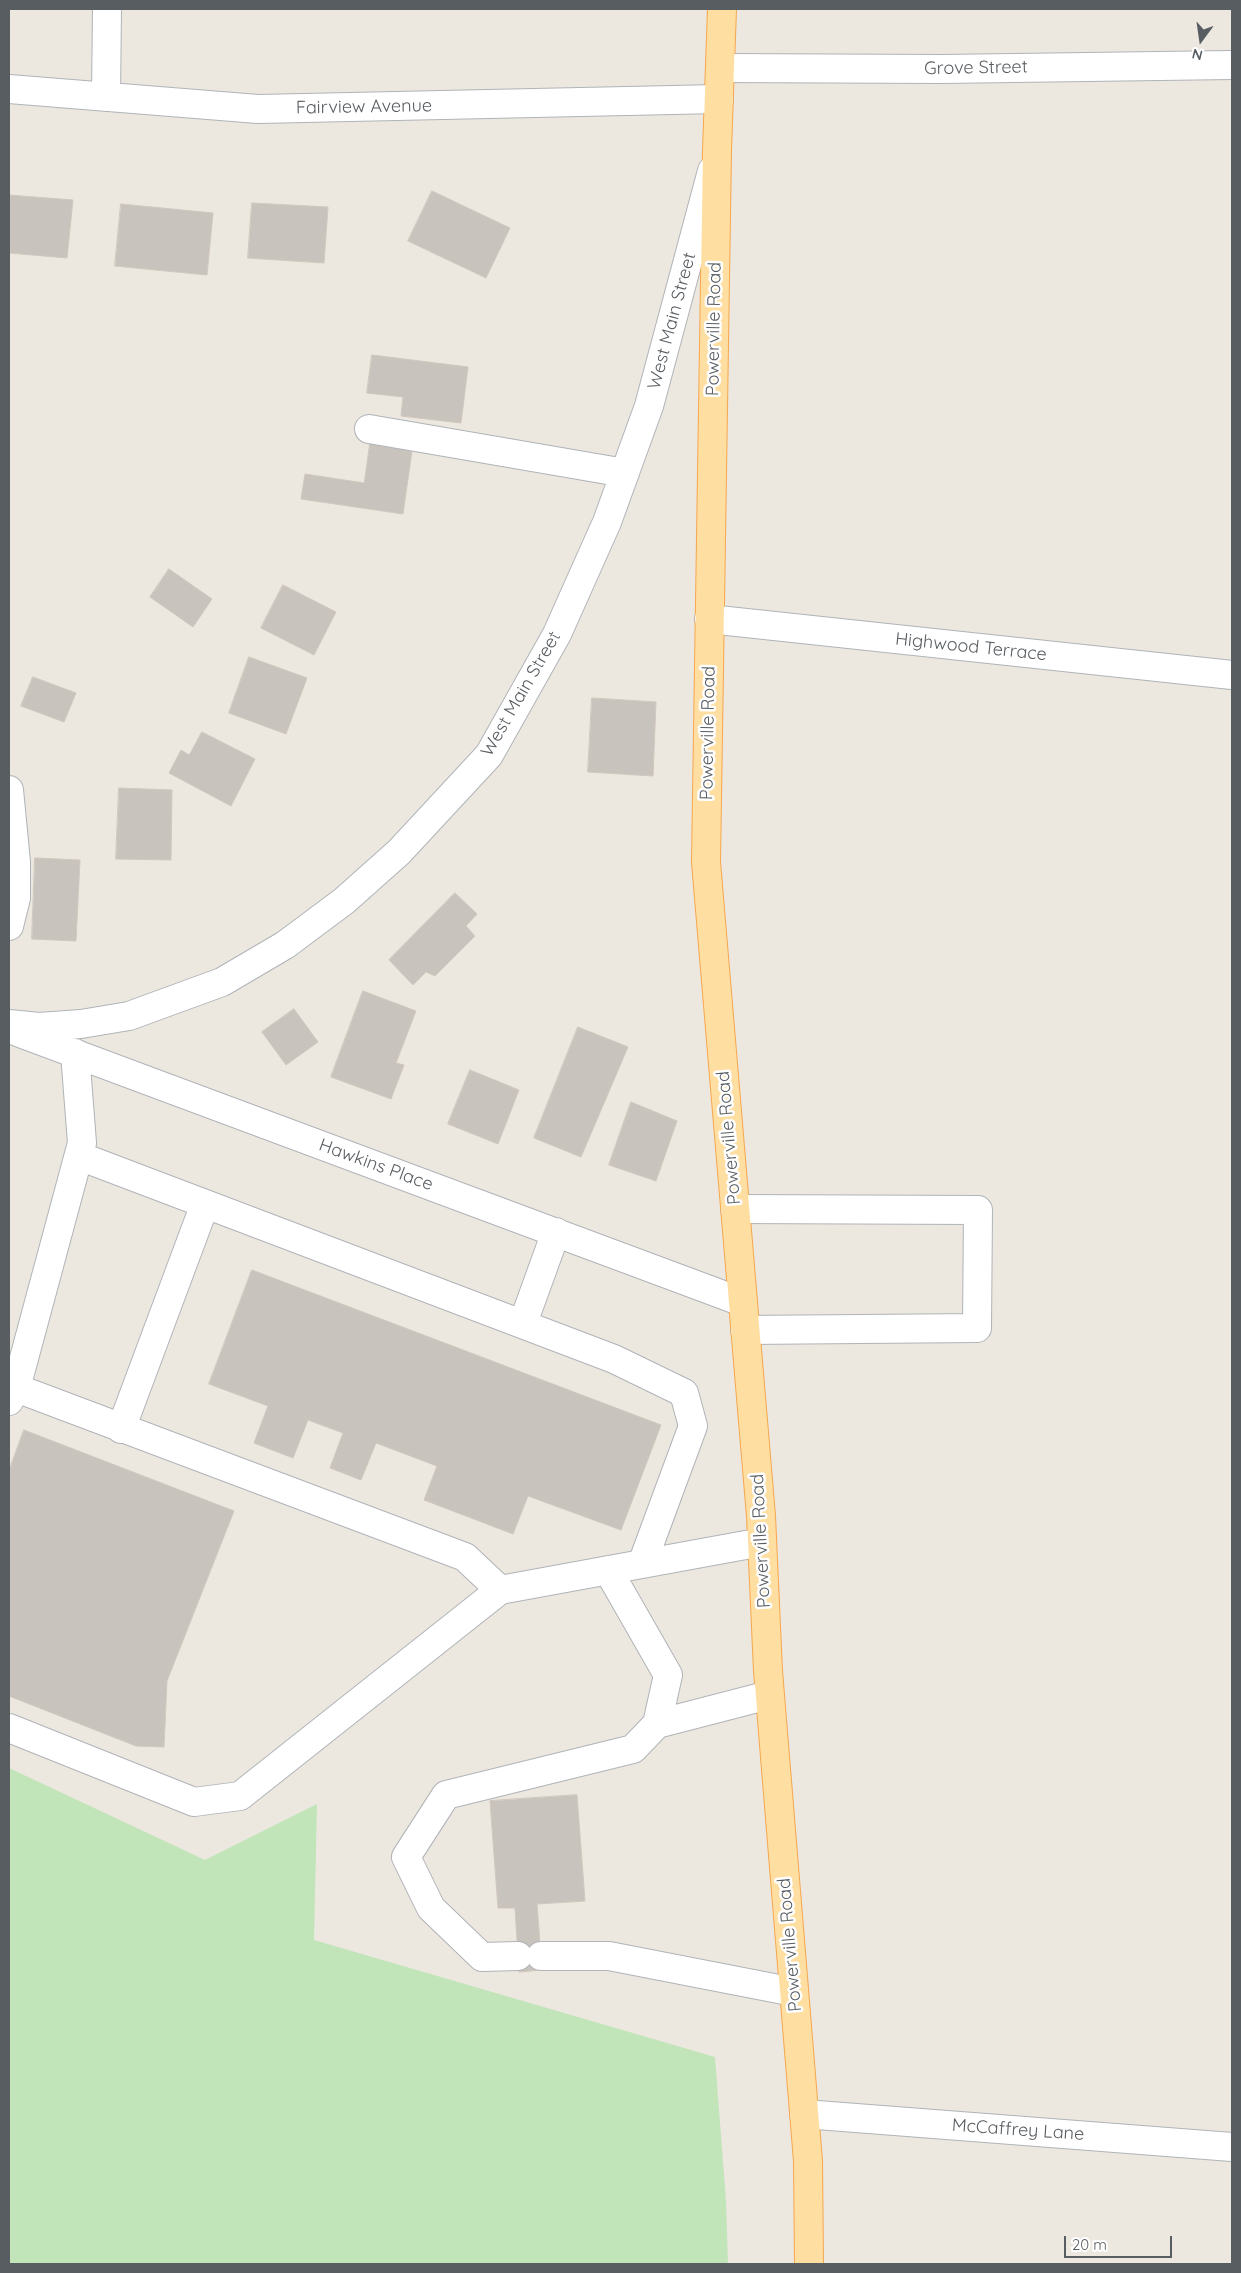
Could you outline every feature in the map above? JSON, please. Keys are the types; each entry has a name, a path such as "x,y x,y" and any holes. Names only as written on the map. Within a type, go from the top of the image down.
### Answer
{"main road":[{"name":"Powerville Road","path":"722,9 717,150 706,862 762,1542 769,1695 808,2161 809,2264"}],"street":[{"path":"106,97 107,9"},
{"name":"Grove Street","path":"720,68 941,69 1232,65"},
{"name":"Fairview Avenue","path":"9,89 258,109 719,99"},
{"name":"West Main Street","path":"9,1024 39,1027 81,1024 130,1016 222,982 285,945 351,895 399,852 489,755 557,634 607,522 649,406 717,150"},
{"path":"369,429 625,473"},
{"name":"Highwood Terrace","path":"710,619 1232,675"},
{"path":"9,790 16,862 16,898 9,926"},
{"name":"Hawkins Place","path":"9,1029 742,1302"},
{"path":"74,1053 82,1143 11,1392 121,1428 465,1556 500,1590"},
{"path":"79,1156 614,1358 684,1393 693,1426 642,1564"},
{"path":"121,1428 205,1204"},
{"path":"735,1209 978,1210 977,1328 745,1330"},
{"path":"523,1323 556,1232"},
{"path":"9,1728 194,1802 240,1796 500,1590 762,1542"},
{"path":"608,1570 668,1675 657,1724 633,1749 446,1795 406,1857 431,1908 482,1956 609,1956 794,1992"},
{"path":"657,1724 769,1695"},
{"name":"McCaffrey Lane","path":"804,2114 1232,2147"}],"green space":[{"path":"9,1768 205,1860 317,1804 314,1940 715,2057 726,2202 728,2264 9,2264"}],"building":[{"path":"432,191 510,228 486,278 408,241"},
{"path":"9,195 73,200 67,258 9,253"},
{"path":"252,203 328,207 324,263 248,258"},
{"path":"121,204 213,213 207,275 115,266"},
{"path":"372,355 468,367 461,423 401,416 403,397 367,393"},
{"path":"370,444 412,451 403,514 301,499 305,474 364,483"},
{"path":"169,569 212,599 193,627 150,597"},
{"path":"283,585 336,612 314,655 261,628"},
{"path":"249,657 307,678 286,734 229,713"},
{"path":"33,677 76,693 64,722 21,706"},
{"path":"592,698 656,702 653,776 588,772"},
{"path":"202,732 255,759 231,806 169,773 181,750 189,755"},
{"path":"119,788 172,790 171,860 116,859"},
{"path":"35,858 80,860 76,941 32,939"},
{"path":"455,893 477,914 466,926 475,936 435,976 426,972 413,985 389,960"},
{"path":"363,991 416,1011 396,1063 404,1065 391,1099 331,1077"},
{"path":"294,1009 318,1042 286,1065 262,1032"},
{"path":"578,1027 628,1047 581,1157 534,1138"},
{"path":"470,1070 519,1090 498,1144 448,1124"},
{"path":"631,1102 677,1121 656,1181 609,1165"},
{"path":"252,1270 661,1425 621,1530 528,1496 513,1534 424,1500 437,1466 376,1443 361,1480 330,1468 343,1433 308,1420 293,1458 254,1443 268,1406 209,1384"},
{"path":"24,1430 234,1511 167,1681 164,1747 136,1746 9,1696 9,1471"},
{"path":"577,1795 585,1901 537,1904 542,1970 519,1972 515,1908 498,1908 490,1801"}]}
